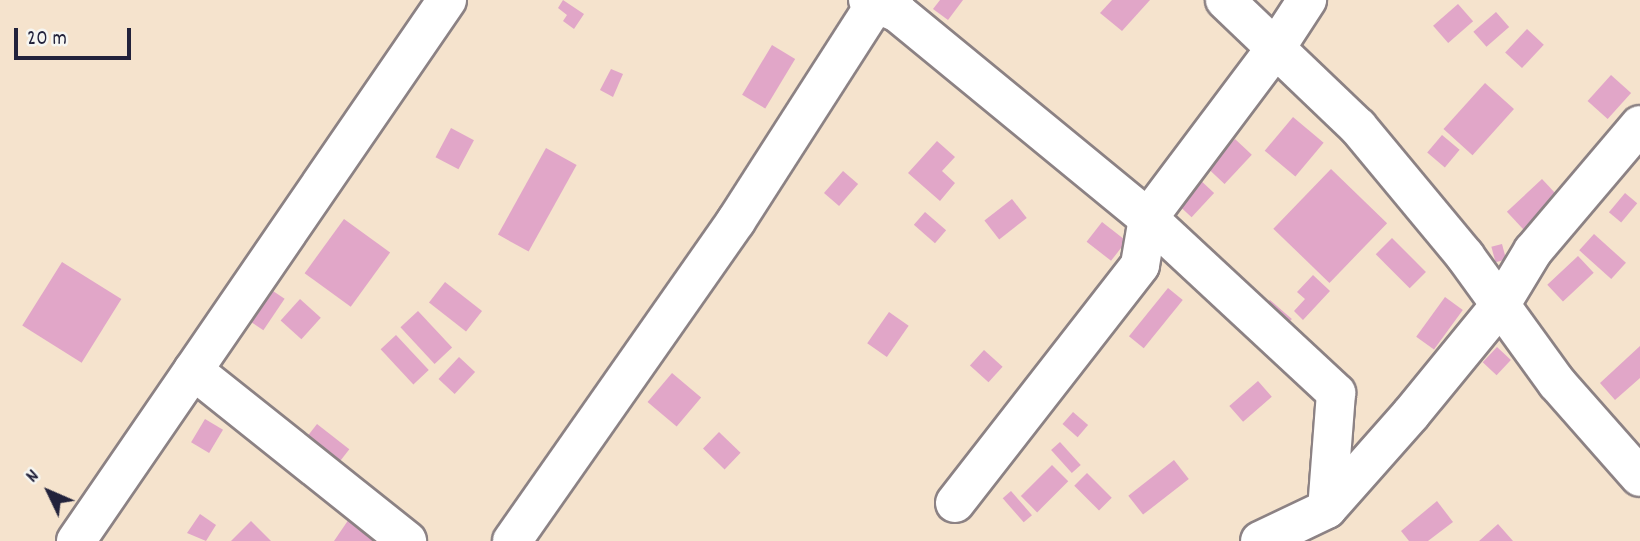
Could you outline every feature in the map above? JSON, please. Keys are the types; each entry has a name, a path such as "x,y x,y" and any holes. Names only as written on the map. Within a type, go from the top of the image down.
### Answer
{"street":[{"path":"76,541 447,0"},
{"path":"1225,0 1357,127 1501,304 1557,383 1640,477"},
{"path":"955,503 1140,265 1148,218 1276,49 1307,0"},
{"path":"512,541 736,221 874,1 898,13 1148,218 1336,393 1324,525"},
{"path":"1259,541 1324,525 1501,304 1534,251 1640,125"},
{"path":"193,370 407,541"}],"building":[{"path":"563,0 584,14 574,29 563,21 567,15 558,8"},
{"path":"940,0 963,0 948,20 933,9"},
{"path":"1112,0 1150,0 1122,31 1100,13"},
{"path":"1458,4 1473,21 1448,43 1433,26"},
{"path":"1496,12 1509,27 1486,47 1473,32"},
{"path":"1527,29 1544,45 1522,68 1505,52"},
{"path":"772,45 795,59 765,109 742,95"},
{"path":"611,69 623,74 613,97 600,90"},
{"path":"1611,75 1631,93 1608,119 1588,101"},
{"path":"1485,83 1514,109 1472,155 1444,129"},
{"path":"1293,117 1324,143 1295,176 1265,151"},
{"path":"451,128 474,140 458,169 436,157"},
{"path":"1442,135 1460,150 1445,167 1427,153"},
{"path":"1235,139 1252,155 1225,184 1208,168"},
{"path":"937,141 955,157 942,171 955,183 940,201 908,173"},
{"path":"546,148 577,165 529,252 498,235"},
{"path":"1331,169 1387,223 1329,283 1273,229"},
{"path":"843,171 858,184 839,206 824,193"},
{"path":"1198,178 1214,193 1192,217 1175,202"},
{"path":"1542,179 1559,197 1524,230 1507,212"},
{"path":"1625,193 1637,203 1621,222 1609,212"},
{"path":"1012,199 1027,218 999,239 984,221"},
{"path":"925,212 946,230 935,243 914,225"},
{"path":"344,219 390,253 351,307 305,273"},
{"path":"1102,222 1126,241 1111,261 1087,242"},
{"path":"1594,234 1626,263 1611,279 1579,250"},
{"path":"1392,238 1426,272 1410,288 1376,254"},
{"path":"1502,244 1506,259 1496,262 1491,247"},
{"path":"1578,256 1594,273 1563,301 1547,285"},
{"path":"62,262 121,299 82,363 22,326"},
{"path":"1313,275 1330,291 1303,320 1294,311 1305,299 1297,292"},
{"path":"445,282 482,311 466,331 429,302"},
{"path":"1168,288 1183,300 1144,348 1129,336"},
{"path":"273,291 285,299 263,330 252,323"},
{"path":"1445,297 1463,310 1434,350 1416,337"},
{"path":"300,299 321,318 301,339 281,321"},
{"path":"1270,300 1292,319 1284,328 1262,309"},
{"path":"418,311 452,348 435,364 400,327"},
{"path":"889,312 909,326 887,357 867,343"},
{"path":"396,335 429,370 413,384 381,349"},
{"path":"1640,346 1640,378 1615,400 1600,383"},
{"path":"1497,347 1511,360 1497,375 1483,362"},
{"path":"984,350 1003,367 989,382 970,366"},
{"path":"459,357 475,372 455,394 439,379"},
{"path":"672,373 701,397 677,427 648,402"},
{"path":"1258,381 1272,397 1243,422 1229,406"},
{"path":"1073,412 1088,425 1078,437 1063,424"},
{"path":"205,419 223,430 209,453 191,442"},
{"path":"317,424 349,449 338,463 306,438"},
{"path":"719,432 741,453 725,469 703,449"},
{"path":"1060,442 1081,465 1072,473 1051,450"},
{"path":"1174,460 1189,479 1143,515 1128,496"},
{"path":"1052,465 1068,481 1037,512 1021,496"},
{"path":"1087,473 1112,498 1099,510 1074,486"},
{"path":"1011,491 1032,515 1024,522 1003,498"},
{"path":"1437,501 1453,522 1428,541 1409,541 1401,531"},
{"path":"200,514 216,525 206,541 187,533"},
{"path":"349,519 379,541 334,541"},
{"path":"251,521 271,541 231,541"},
{"path":"1498,524 1513,541 1479,541"}]}
